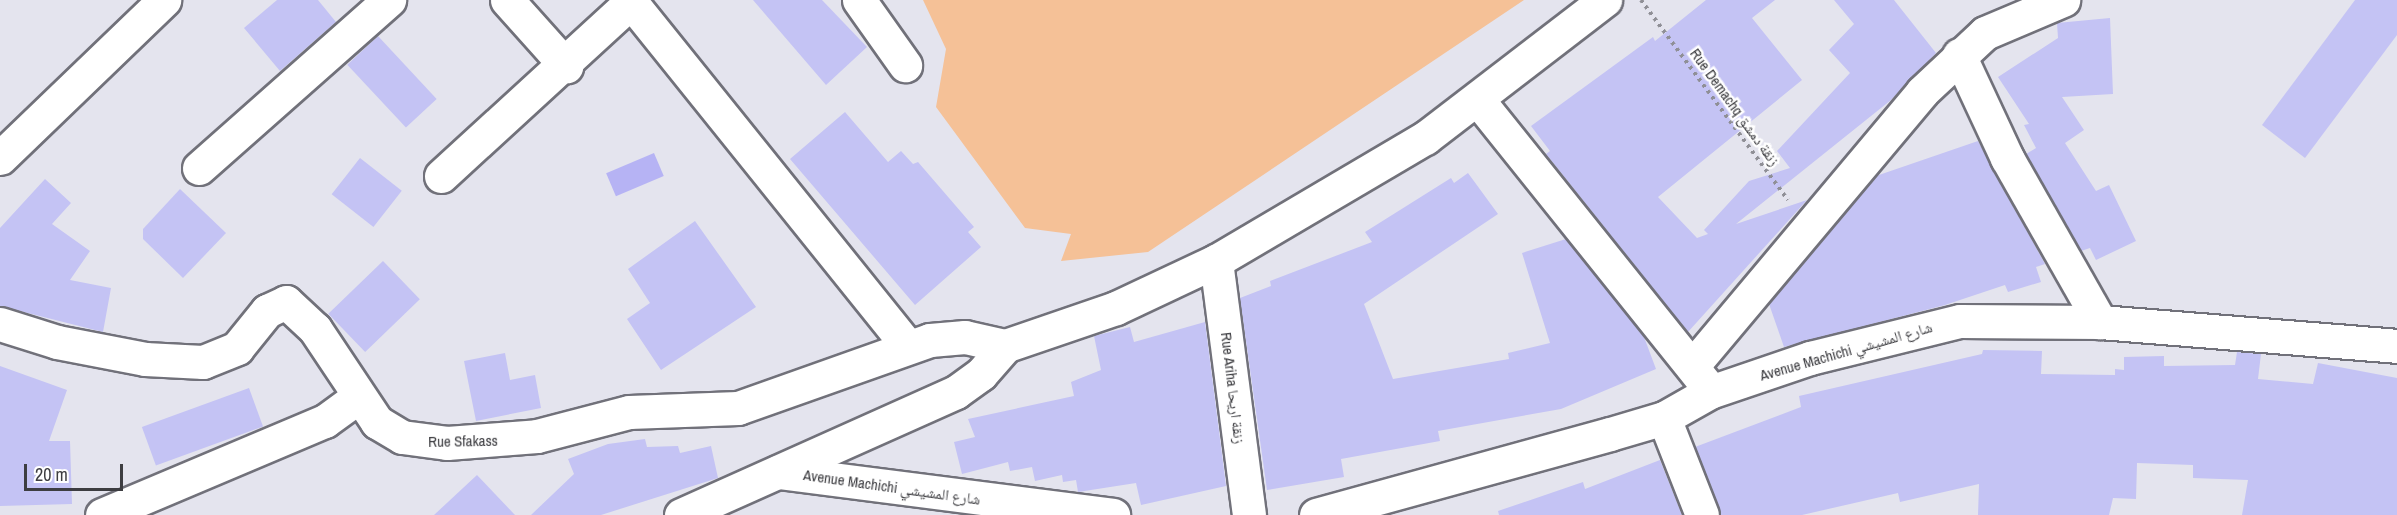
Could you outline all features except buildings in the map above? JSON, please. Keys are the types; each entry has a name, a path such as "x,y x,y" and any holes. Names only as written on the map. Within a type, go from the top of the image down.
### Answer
{"street":[{"path":"0,158 164,0"},
{"path":"199,168 389,0"},
{"path":"507,0 566,66"},
{"path":"859,0 905,65"},
{"path":"681,515 956,392 981,374 1005,346 1116,308 1216,261 1351,186 1478,100 1605,0"},
{"path":"1694,364 1922,92 1959,55 1985,33 2063,0"},
{"path":"441,176 566,66 632,1 908,347"},
{"path":"1959,55 2007,158 2100,322"},
{"path":"1478,100 1694,364 1710,392"},
{"name":"Rue Ariha زنقة اريحا","path":"1216,261 1249,515"},
{"name":"Rue Sfakass","path":"0,324 57,342 145,359 203,362 237,348 267,311 286,302 331,350 358,397 377,422 402,437 447,443 511,440 562,431 609,415 738,408 774,399 908,347 958,337 1005,346"},
{"name":"Avenue Machichi شارع المشيشي","path":"1316,515 1664,418 1710,392 1810,358 1960,321 2100,322 2397,346"},
{"path":"102,515 325,422 358,397"},
{"path":"1664,418 1702,515"},
{"name":"Avenue Machichi شارع المشيشي","path":"778,472 1113,515"}],"path":[{"name":"Rue Demachq زنقة دمشق","path":"1641,0 1809,229"}],"shaded area":[{"path":"923,0 1524,0 1148,252 1061,261 1071,234 1025,228 936,107 946,49"}],"water":[{"path":"654,153 664,176 616,196 606,173"}]}
